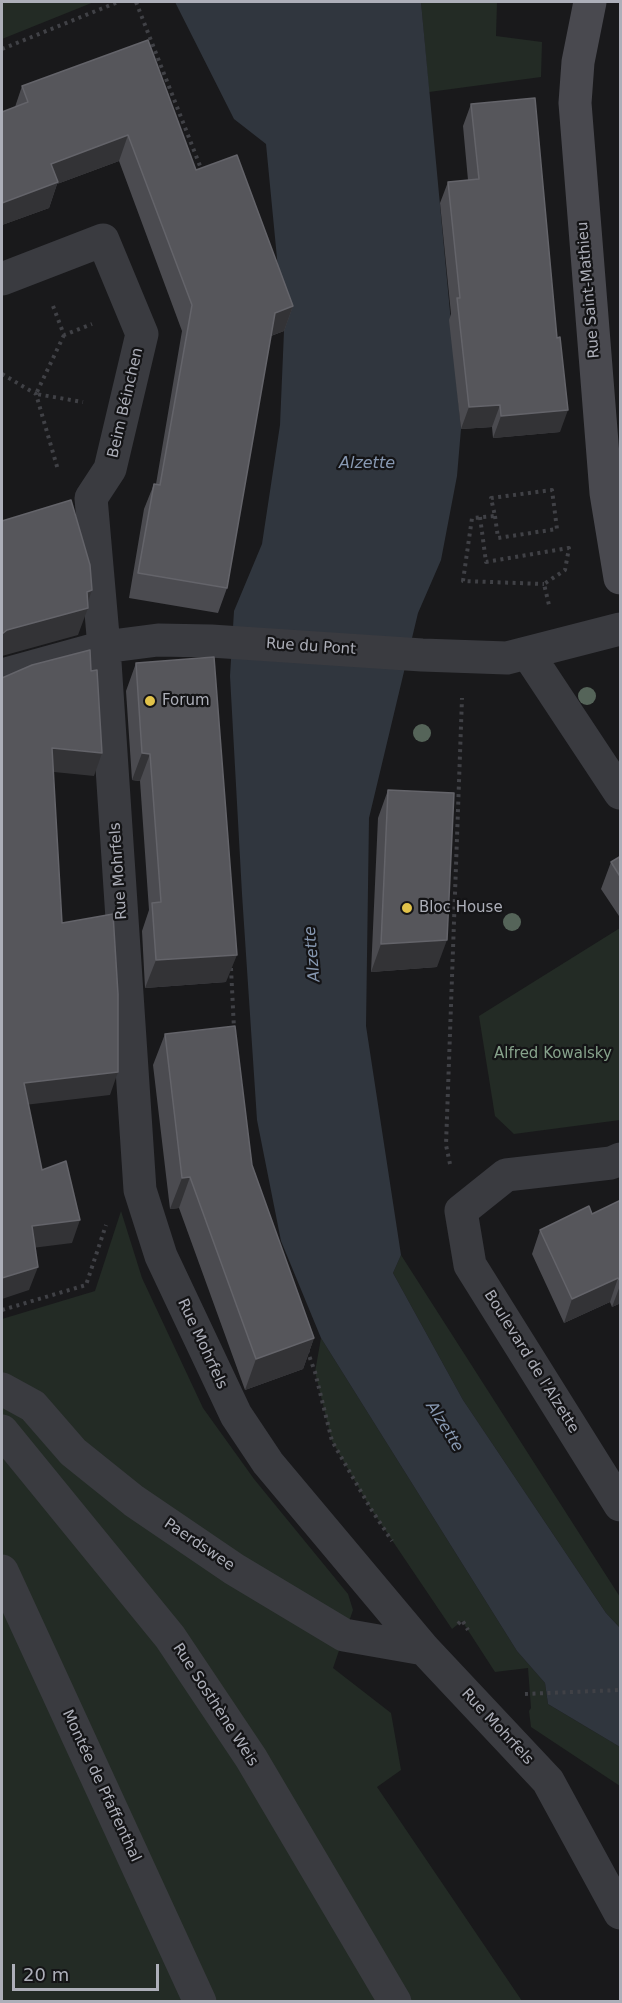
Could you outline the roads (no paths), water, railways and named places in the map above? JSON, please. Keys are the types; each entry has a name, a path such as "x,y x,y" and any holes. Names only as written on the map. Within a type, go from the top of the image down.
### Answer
{"main road":[{"name":"Rue Saint-Mathieu","path":"590,2 578,62 574,103 606,493 621,578"}],"street":[{"name":"Beim Béinchen","path":"2,279 103,240 142,334 110,470 72,502 104,647"},
{"name":"Rue du Pont","path":"2,675 104,647 158,640 507,658 621,629"},
{"name":"Rue Mohrfels","path":"104,647 140,1190 161,1256 236,1415 268,1463 424,1649 548,1781 621,1913"},
{"path":"543,650 621,793"},
{"name":"Boulevard de l'Alzette","path":"621,1159 611,1163 506,1175 461,1211 470,1265 621,1505"},
{"name":"Paerdswee","path":"2,1389 33,1406 73,1452 134,1501 234,1569 344,1635 424,1649"},
{"name":"Rue Sosthène Weis","path":"2,1431 170,1637 251,1758 395,2001"},
{"name":"Montée de Pfaffenthal","path":"2,1570 200,2001"}],"water":[{"name":"Alzette","path":"175,2 421,2 461,429 457,476 441,560 418,613 369,818 366,1026 401,1255 393,1273 463,1400 606,1613 620,1628 620,1747 548,1704 545,1683 517,1651 321,1338 281,1241 257,1120 230,676 234,611 262,544 280,425 284,331 266,144 234,119"}],"place":[{"name":"Forum","path":"150,701"},
{"name":"Bloc House","path":"407,908"}],"park label":[{"name":"Alfred Kowalsky","path":"553,1054"}]}
